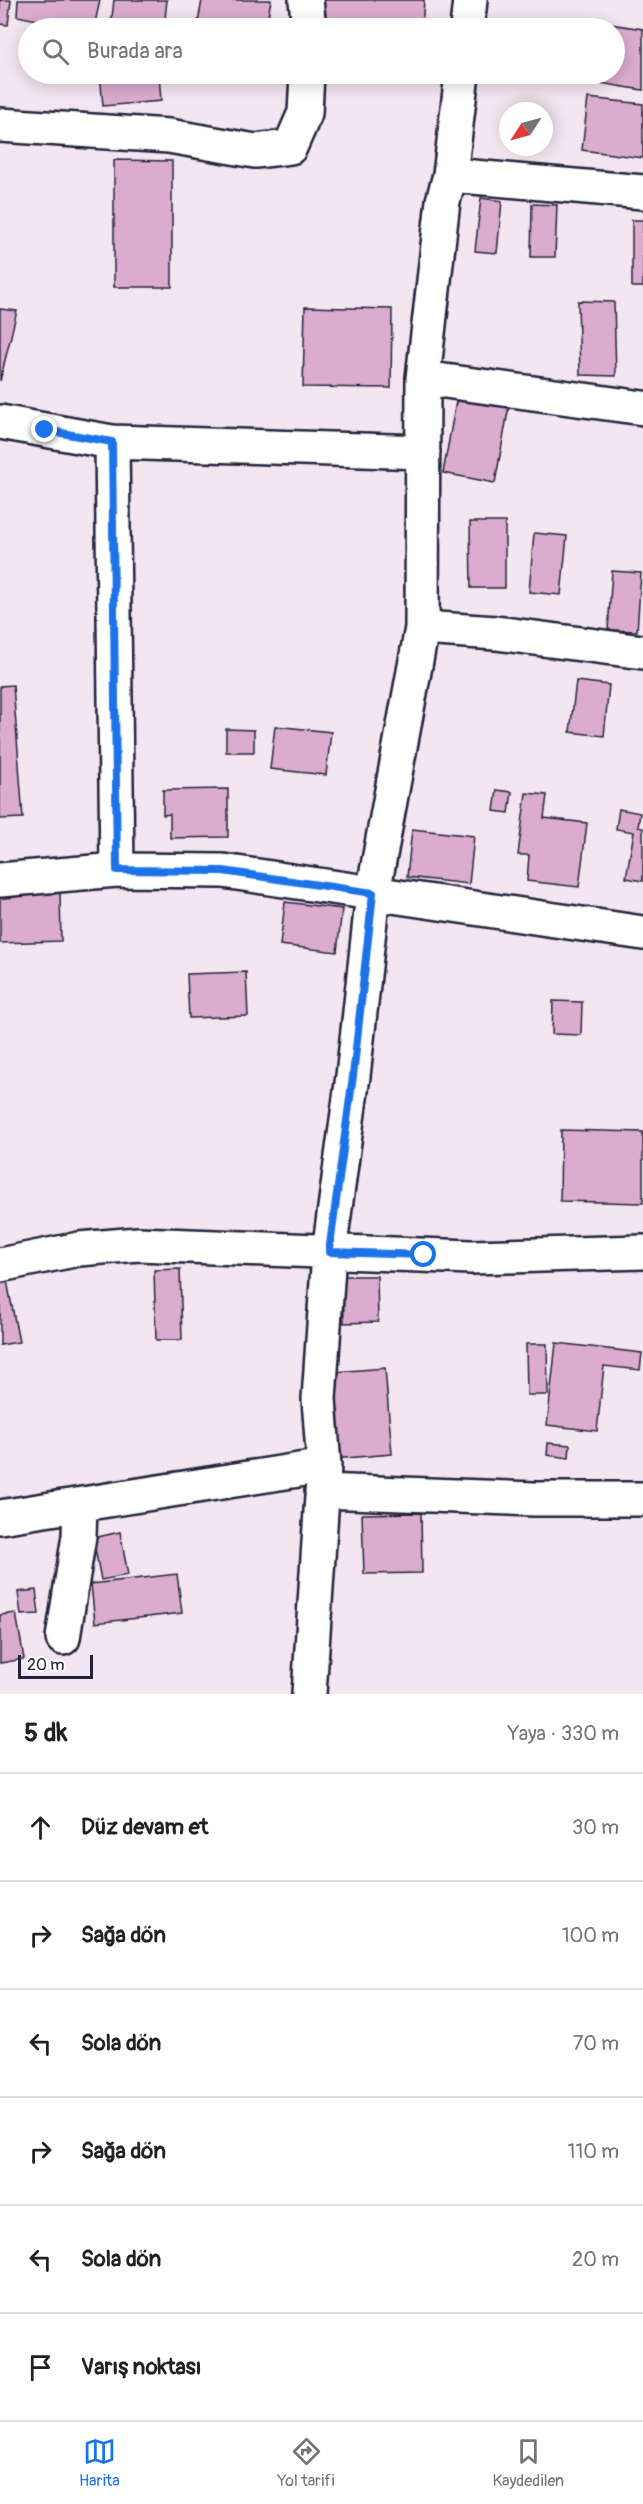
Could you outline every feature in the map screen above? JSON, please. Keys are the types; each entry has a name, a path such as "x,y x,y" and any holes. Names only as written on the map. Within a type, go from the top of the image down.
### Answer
{"street":[{"path":"306,0 308,18"},
{"path":"468,18 470,0"},
{"path":"0,124 169,136 255,151 290,147 304,113 306,84"},
{"path":"309,1694 323,1479 319,1399 329,1252 353,1076 373,893 422,628 423,378 443,201 450,175 461,84"},
{"path":"450,175 643,192"},
{"path":"423,378 643,408"},
{"path":"0,422 112,442 423,452"},
{"path":"112,442 117,870"},
{"path":"422,628 496,633 643,652"},
{"path":"0,880 117,870 223,871 643,933"},
{"path":"0,1265 79,1249 138,1244 471,1257 643,1252"},
{"path":"0,1517 80,1504 323,1479 534,1499 643,1499"},
{"path":"63,1638 79,1536 80,1504"}],"building":[{"path":"0,0 11,0 8,25 0,24"},
{"path":"18,0 100,0 96,18 17,16"},
{"path":"114,0 167,0 165,18 112,18"},
{"path":"202,0 271,0 268,18 199,18"},
{"path":"322,0 424,0 423,18 323,18"},
{"path":"625,26 643,29 643,90 606,84 625,84"},
{"path":"101,84 160,84 161,101 103,106"},
{"path":"588,98 643,104 643,158 582,150"},
{"path":"114,160 172,161 172,287 114,287"},
{"path":"481,198 502,201 497,253 475,251"},
{"path":"532,204 557,205 555,257 531,257"},
{"path":"632,220 643,220 643,287 632,287"},
{"path":"578,301 614,302 616,376 580,375"},
{"path":"305,307 392,309 391,388 303,387"},
{"path":"0,309 17,311 0,381"},
{"path":"457,396 509,406 495,483 443,473"},
{"path":"470,522 505,522 505,588 471,588"},
{"path":"534,533 567,536 561,595 529,592"},
{"path":"612,571 641,573 637,631 608,630"},
{"path":"576,681 609,685 604,736 570,732"},
{"path":"13,685 23,818 0,819 0,686"},
{"path":"275,726 331,732 326,775 270,769"},
{"path":"226,729 254,730 254,752 226,752"},
{"path":"228,789 228,837 170,838 170,814 163,815 163,790"},
{"path":"497,790 512,792 509,813 494,811"},
{"path":"526,793 547,795 544,818 587,823 579,887 527,881 529,855 518,855"},
{"path":"619,809 640,813 638,827 643,828 643,881 626,878 634,832 616,829"},
{"path":"412,829 474,836 469,884 407,877"},
{"path":"60,892 61,941 0,943 0,893"},
{"path":"285,902 342,909 337,952 280,945"},
{"path":"246,972 248,1016 189,1018 187,974"},
{"path":"553,1001 582,1002 581,1035 552,1034"},
{"path":"561,1130 643,1132 643,1203 560,1201"},
{"path":"180,1269 182,1340 156,1340 154,1270"},
{"path":"343,1276 377,1276 378,1322 344,1323"},
{"path":"7,1281 19,1342 0,1345 0,1283"},
{"path":"556,1343 642,1353 640,1370 604,1366 597,1431 547,1425"},
{"path":"526,1344 547,1344 548,1395 527,1395"},
{"path":"385,1368 392,1454 333,1459 328,1397 337,1396 335,1372"},
{"path":"548,1443 570,1445 569,1458 547,1455"},
{"path":"421,1513 422,1573 364,1574 362,1514"},
{"path":"120,1532 128,1575 101,1580 93,1538"},
{"path":"177,1574 182,1613 95,1623 91,1584"},
{"path":"36,1590 39,1614 21,1615 18,1592"},
{"path":"16,1613 24,1659 0,1663 0,1615"}],"route":[{"path":"45,430 112,442 117,870 223,871 373,893 353,1076 329,1252 424,1255"}]}
